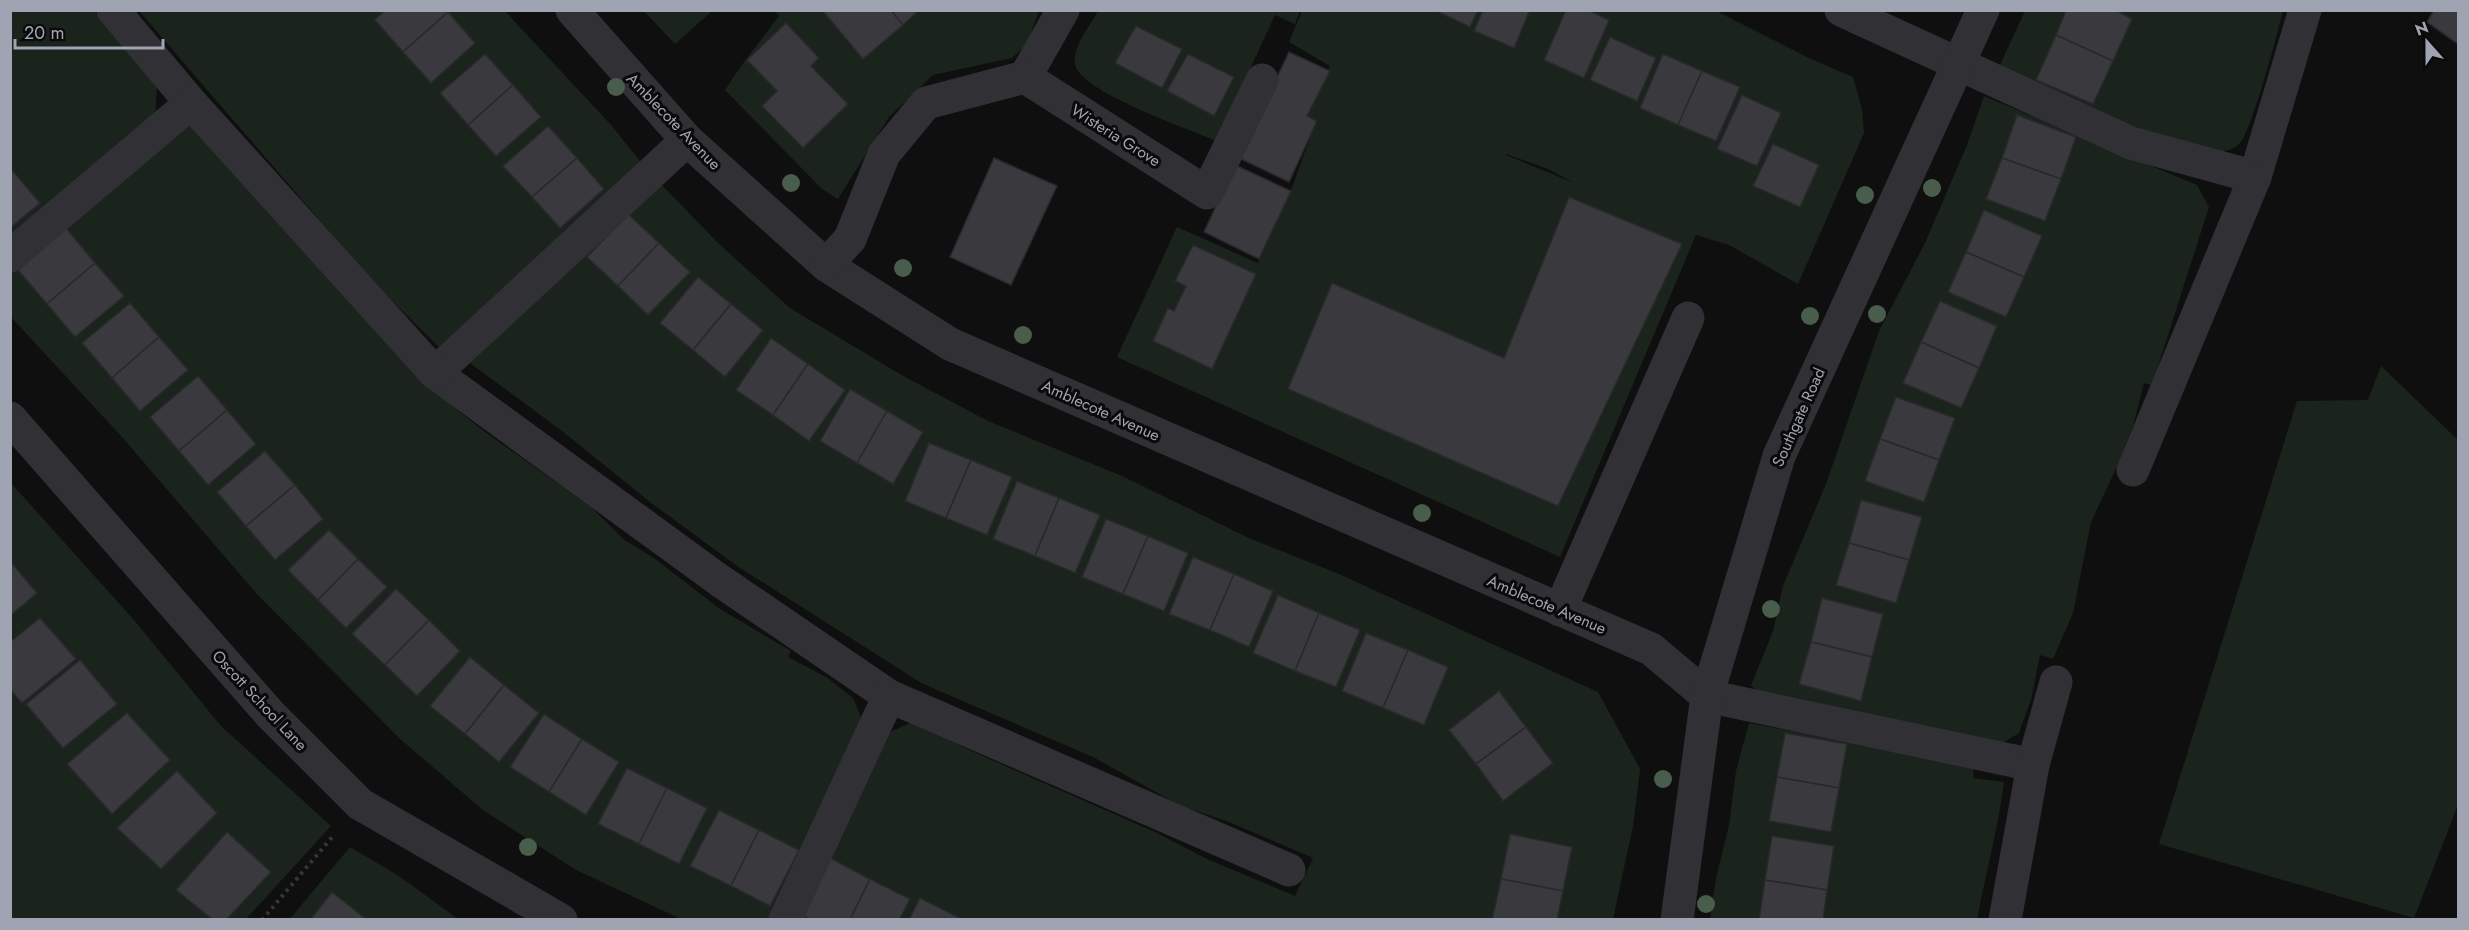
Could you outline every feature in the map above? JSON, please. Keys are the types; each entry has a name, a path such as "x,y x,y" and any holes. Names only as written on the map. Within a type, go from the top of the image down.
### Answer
{"street":[{"path":"113,10 190,103 435,373 719,580 889,696 1289,870"},
{"name":"Amblecote Avenue","path":"572,10 687,140 826,265 950,344 1651,649 1707,696"},
{"path":"826,265 850,239 884,154 926,103 1025,77 1063,10"},
{"path":"1841,10 2131,143 2254,177"},
{"name":"Southgate Road","path":"1677,920 1707,696 1779,456 1983,10"},
{"path":"2133,470 2254,177 2306,10"},
{"name":"Wisteria Grove","path":"1025,77 1207,193 1262,80"},
{"path":"10,256 190,103"},
{"path":"435,373 687,140"},
{"path":"1560,610 1688,318"},
{"name":"Oscott School Lane","path":"10,418 270,714 360,804 561,920"},
{"path":"2005,920 2033,765 2056,682"},
{"path":"785,920 889,696"},
{"path":"1707,696 2033,765"}],"path":[{"path":"262,920 360,804"}],"shaded area":[{"path":"10,11 94,11 157,84 155,118 10,243"},
{"path":"139,11 505,11 612,126 643,165 463,334 439,347 373,282"},
{"path":"644,11 712,11 675,44"},
{"path":"775,11 1039,11 1027,44 1012,58 933,75 889,117 838,199 822,189 725,90 779,16"},
{"path":"1098,11 1300,11 1295,24 1275,15 1217,141 1116,98 1082,76 1075,65 1076,51"},
{"path":"1302,11 1716,11 1811,59 1853,77 1862,109 1864,133 1798,284 1729,245 1696,235 1560,557 1117,357 1177,227 1258,263 1293,185 1316,121 1307,116 1330,66 1289,42","holes":["1506,154 1548,169 1574,183"]},
{"path":"2025,11 2283,11 2264,82 2244,137 2231,149 2204,154 1993,80"},
{"path":"1984,96 2197,185 2209,207 2152,385 2144,383 2133,426 2091,522 2073,613 2053,659 2040,655 2031,700 2019,733 1998,746 1766,697 1751,686 1773,631 1783,586 1826,484 1879,331 1925,243 1967,145"},
{"path":"195,122 446,401 485,432 591,507 623,539 654,558 720,609 791,651 788,657 826,677 853,698 864,725 774,919 681,919 576,870 483,810 399,738 256,593 122,437 11,317 10,274 171,130"},
{"path":"658,181 718,243 790,308 905,377 988,421 1122,476 1249,538 1339,574 1598,692 1640,769 1633,826 1613,919 802,919 888,733 912,722 976,753 1155,832 1205,858 1295,896 1313,858 1229,822 1179,805 1093,757 923,684 737,566 470,363"},
{"path":"2381,366 2458,440 2458,805 2414,918 2159,844 2297,401 2368,400"},
{"path":"10,482 134,620 221,726 331,826 246,919 11,919"},
{"path":"1749,723 1974,765 1973,778 2004,782 1977,919 1710,920 1716,878 1729,825 1736,771"},
{"path":"350,847 399,876 458,919 289,920"}],"building":[{"path":"385,10 446,10 448,12 403,52 375,20"},
{"path":"822,10 891,10 903,25 863,59"},
{"path":"891,10 919,10 903,25"},
{"path":"1434,10 1478,10 1470,27"},
{"path":"1483,10 1530,10 1514,48 1474,31"},
{"path":"1566,10 1588,10 1609,20 1584,78 1544,60"},
{"path":"2066,10 2116,10 2132,19 2113,61 2056,35"},
{"path":"2434,10 2458,10 2458,44 2427,22"},
{"path":"448,12 475,43 431,83 403,52"},
{"path":"786,23 819,58 811,66 848,104 803,148 762,106 777,91 747,60"},
{"path":"1136,26 1182,49 1162,88 1115,63"},
{"path":"2056,35 2113,61 2093,104 2036,80"},
{"path":"1610,37 1656,58 1637,101 1590,80"},
{"path":"1289,52 1330,71 1307,116 1317,121 1289,182 1239,158"},
{"path":"485,54 513,85 468,125 440,93"},
{"path":"1188,54 1234,77 1214,116 1167,91"},
{"path":"1663,54 1702,71 1678,125 1640,108"},
{"path":"1702,71 1740,87 1716,141 1678,125"},
{"path":"513,85 541,117 496,156 468,125"},
{"path":"1742,95 1781,113 1757,166 1717,149"},
{"path":"2017,115 2076,137 2061,179 2002,158"},
{"path":"548,126 577,158 532,197 503,166"},
{"path":"1773,144 1819,165 1800,207 1753,186"},
{"path":"577,158 604,189 560,228 532,197"},
{"path":"994,158 1057,186 1011,285 950,257"},
{"path":"2002,158 2061,179 2045,221 1986,199"},
{"path":"1235,165 1291,191 1259,259 1204,232"},
{"path":"10,170 40,203 10,228"},
{"path":"1569,197 1682,244 1558,506 1288,389 1332,283 1504,358"},
{"path":"1984,210 2042,236 2024,277 1966,252"},
{"path":"628,214 659,243 618,286 587,257"},
{"path":"66,228 95,263 47,304 18,270"},
{"path":"659,243 690,272 648,315 618,286"},
{"path":"1193,245 1256,274 1212,369 1153,341 1168,308 1174,311 1186,286 1175,281"},
{"path":"1966,252 2024,277 2006,317 1948,292"},
{"path":"95,263 124,296 75,337 47,304"},
{"path":"698,277 731,304 693,350 660,323"},
{"path":"1940,301 1997,326 1979,368 1921,342"},
{"path":"130,303 159,337 112,378 82,343"},
{"path":"731,304 763,330 725,377 693,350"},
{"path":"159,337 188,370 140,411 112,378"},
{"path":"771,338 808,364 773,415 736,390"},
{"path":"1921,342 1979,368 1961,408 1903,383"},
{"path":"808,364 845,390 809,441 773,415"},
{"path":"198,376 227,410 179,451 150,417"},
{"path":"850,389 887,411 857,463 820,441"},
{"path":"1896,397 1955,418 1939,460 1880,439"},
{"path":"227,410 256,444 208,485 179,451"},
{"path":"887,411 923,432 893,484 857,463"},
{"path":"1880,439 1939,460 1924,502 1865,481"},
{"path":"929,443 971,460 946,518 905,501"},
{"path":"265,451 295,485 246,526 217,492"},
{"path":"971,460 1012,477 987,535 946,518"},
{"path":"1017,481 1059,498 1035,556 993,539"},
{"path":"295,485 323,519 275,560 246,526"},
{"path":"1059,498 1100,515 1075,573 1035,556"},
{"path":"1861,500 1922,517 1909,560 1849,543"},
{"path":"1106,519 1148,536 1123,594 1082,577"},
{"path":"329,530 358,559 318,600 288,570"},
{"path":"1148,536 1188,553 1164,611 1123,594"},
{"path":"1849,543 1909,560 1896,603 1836,585"},
{"path":"1193,557 1234,574 1210,630 1169,614"},
{"path":"358,559 387,587 346,628 318,600"},
{"path":"10,561 37,593 10,616"},
{"path":"1234,574 1273,591 1249,647 1210,630"},
{"path":"396,589 429,620 385,665 352,634"},
{"path":"1278,595 1319,613 1295,671 1253,653"},
{"path":"1822,598 1883,614 1872,657 1811,642"},
{"path":"1319,613 1360,630 1336,687 1295,671"},
{"path":"40,618 76,659 22,703 10,689 10,642"},
{"path":"429,620 460,651 417,696 385,665"},
{"path":"1366,633 1408,650 1383,708 1342,691"},
{"path":"1811,642 1872,657 1861,701 1799,684"},
{"path":"1408,650 1448,667 1424,725 1383,708"},
{"path":"470,657 504,685 465,734 430,706"},
{"path":"80,660 117,704 63,748 26,704"},
{"path":"504,685 539,713 499,762 465,734"},
{"path":"1499,691 1526,727 1476,764 1449,730"},
{"path":"127,713 170,760 112,814 67,764"},
{"path":"544,714 582,739 549,792 510,767"},
{"path":"1526,727 1553,763 1503,801 1476,764"},
{"path":"1785,733 1847,744 1839,788 1777,777"},
{"path":"582,739 619,762 586,815 549,792"},
{"path":"627,768 667,788 639,844 598,824"},
{"path":"177,771 217,813 161,869 117,828"},
{"path":"1777,777 1839,788 1831,832 1769,821"},
{"path":"667,788 707,808 679,864 639,844"},
{"path":"719,810 759,830 731,886 690,866"},
{"path":"759,830 799,850 770,906 731,886"},
{"path":"227,832 271,872 226,920 213,920 176,890"},
{"path":"1510,834 1572,847 1563,891 1501,879"},
{"path":"1772,836 1834,846 1827,890 1765,880"},
{"path":"830,858 870,879 850,920 811,920 802,915"},
{"path":"870,879 910,899 899,920 850,920"},
{"path":"1501,879 1563,891 1557,920 1492,920"},
{"path":"1765,880 1827,890 1823,920 1759,920"},
{"path":"332,892 367,920 310,920"},
{"path":"920,898 960,918 959,920 909,920"}]}
